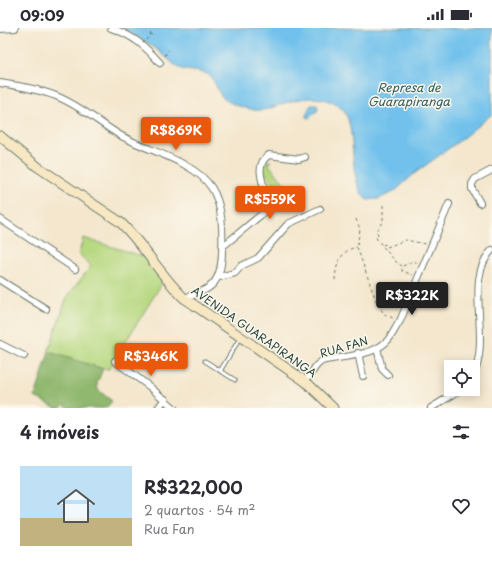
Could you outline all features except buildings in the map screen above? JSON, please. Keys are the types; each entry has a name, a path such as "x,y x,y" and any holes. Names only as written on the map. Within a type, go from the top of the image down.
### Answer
{"main road":[{"name":"AVENIDA GUARAPIRANGA","path":"0,136 38,167 120,222 130,232 172,286 184,298 305,381 328,406"}],"street":[{"path":"0,30 15,28"},
{"path":"112,28 144,46 160,64"},
{"path":"0,83 46,92 57,96 73,104 124,137 198,172 212,189 216,197 221,220 222,247 218,277 211,286 203,291 184,298"},
{"path":"222,247 268,209 266,190 260,173 260,164 264,158 269,155 299,159 305,157"},
{"path":"480,203 472,188 472,184 475,179 492,170"},
{"name":"RUA FAN","path":"305,381 317,365 322,361 377,348 391,337 400,321 449,204"},
{"path":"218,277 235,273 241,266 258,258 288,224 320,209"},
{"path":"0,219 75,269"},
{"path":"480,360 484,340 479,296 484,262 492,250"},
{"path":"0,280 46,309"},
{"path":"0,352 2,344 24,356"},
{"path":"377,348 382,369 388,375"},
{"path":"358,353 363,376"},
{"path":"115,361 165,399 174,408"},
{"path":"431,408 451,396"},
{"path":"158,408 165,399"}],"lane":[{"path":"220,371 241,337"},
{"path":"204,361 235,380"}],"path":[{"path":"144,41 151,34"},
{"path":"165,56 168,50"},
{"path":"383,205 383,222 376,231 378,234 376,238 395,261 402,266 404,272 414,276 412,291"},
{"path":"356,219 360,229 357,247 376,301 384,314 400,321"},
{"path":"382,246 385,244 387,247 406,240 432,244"},
{"path":"334,280 337,263 343,253 351,248 357,247"},
{"path":"402,266 413,261 423,264"}],"green space":[{"path":"271,161 269,165 285,184 276,186 266,175 262,167 264,163"},
{"path":"83,238 145,257 164,280 108,370 48,352 67,297 91,266 79,254"},
{"path":"49,352 103,369 97,383 98,390 112,401 106,408 69,408 64,404 60,408 57,408 35,397"}],"water":[{"name":"Represa de Guarapiranga","path":"123,28 492,28 492,114 459,141 415,173 394,192 378,199 367,200 360,191 356,179 350,125 346,114 340,107 318,98 294,100 261,110 236,105 220,94 213,80 207,74 184,70 177,67 155,48"},
{"path":"311,105 317,105 318,110 309,118 306,116"}]}
